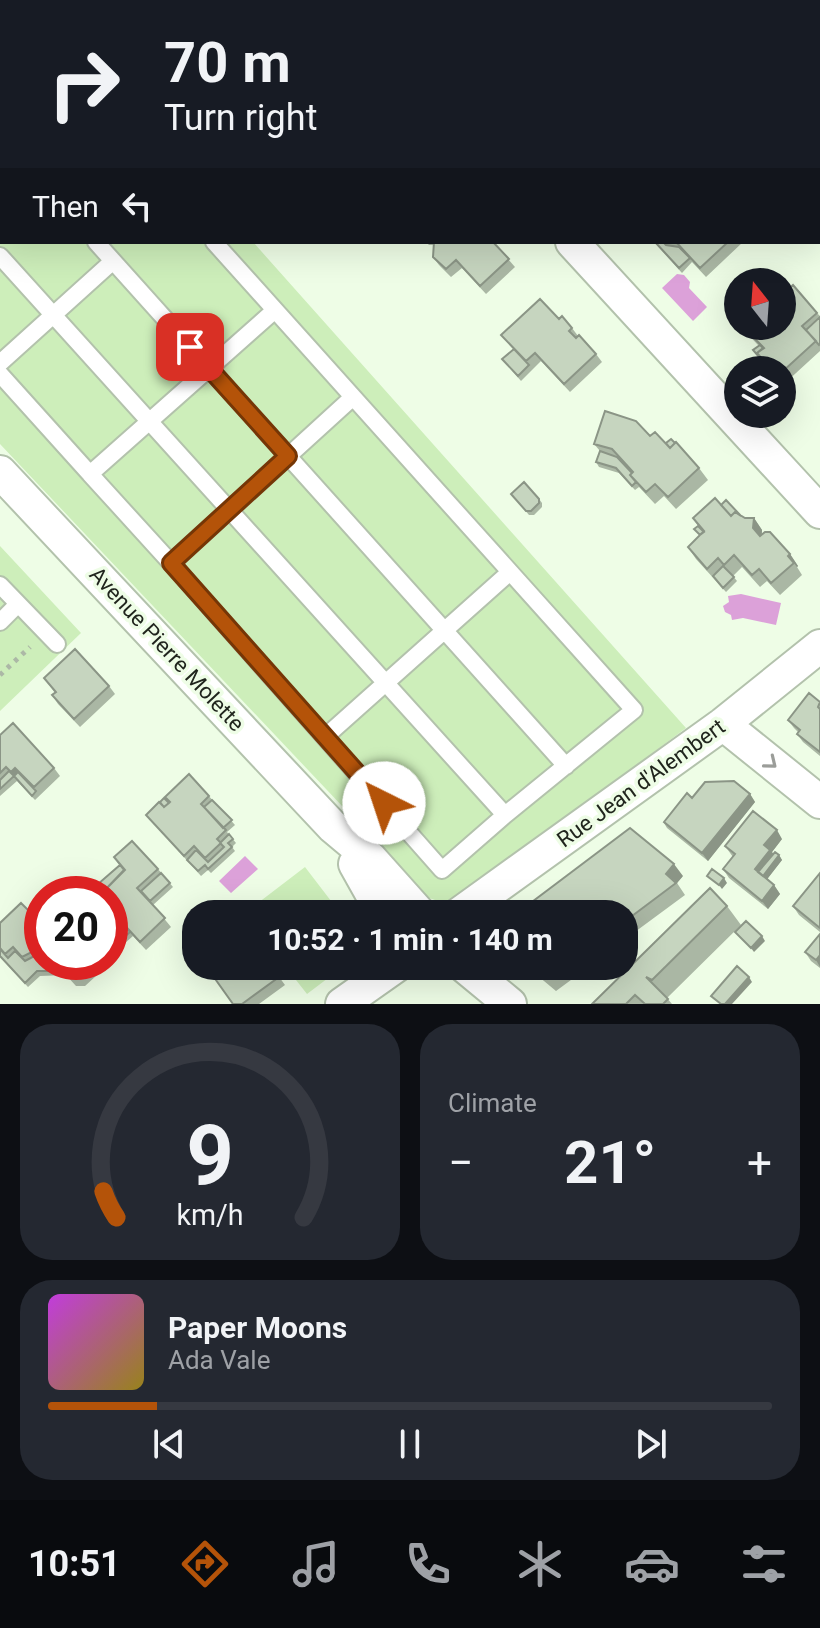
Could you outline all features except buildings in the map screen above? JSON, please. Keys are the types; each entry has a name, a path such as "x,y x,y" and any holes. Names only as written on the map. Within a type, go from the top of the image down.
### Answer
{"street":[{"path":"574,244 820,512"},
{"name":"Avenue Pierre Molette","path":"0,472 333,827 370,858 408,900"},
{"name":"Rue Jean d'Alembert","path":"478,900 723,724 820,646"},
{"path":"723,724 820,802"},
{"name":"Avenue Pierre Molette","path":"333,827 375,900"},
{"path":"342,1004 372,980"},
{"path":"479,980 510,1004"}],"lane":[{"path":"98,244 566,766"},
{"path":"0,374 442,870 634,710 216,244"},
{"path":"0,256 505,815"},
{"path":"0,363 113,261"},
{"path":"90,474 275,310"},
{"path":"171,563 353,397"},
{"path":"325,737 510,572"},
{"path":"0,585 51,638"},
{"path":"0,622 18,604"}],"path":[{"path":"0,675 51,638"}],"green space":[{"path":"0,244 255,244 686,728 457,900 429,898 0,444"},
{"path":"0,546 81,633 0,711"},
{"path":"305,867 330,900 262,900"},
{"path":"296,980 326,980 307,994"}],"shaded area":[{"path":"677,274 684,275 690,282 689,288 707,307 693,321 662,288"},
{"path":"741,594 781,603 776,625 743,618 732,620 723,606 729,602 728,596"},
{"path":"245,856 258,869 231,893 219,881"}],"route":[{"path":"190,347 288,456 171,563 384,803"}]}
